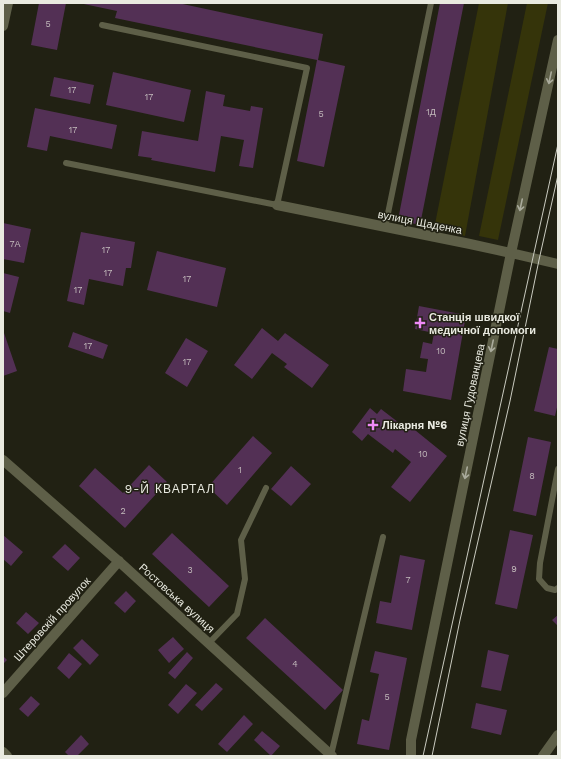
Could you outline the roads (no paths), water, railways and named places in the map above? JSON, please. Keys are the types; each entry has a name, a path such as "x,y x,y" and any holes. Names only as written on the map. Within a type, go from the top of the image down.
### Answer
{"street":[{"path":"3,26 8,3"},
{"name":"вулиця Гудованцева","path":"410,756 411,740 511,253 558,40"},
{"name":"вулиця Щаденка","path":"277,205 470,244 558,264"},
{"name":"Ростовська вулиця","path":"3,460 119,561 332,756"},
{"name":"Штеровскій провулок","path":"3,692 119,561"},
{"path":"542,756 558,735"},
{"path":"3,752 7,756"}],"lane":[{"path":"386,228 430,3"},
{"path":"66,162 277,205 307,68 102,25"},
{"path":"558,469 540,563 539,579 547,588 555,590 558,588"},
{"path":"209,643 237,614 245,579 241,540 266,488"},
{"path":"332,756 383,537"}],"tram line":[{"path":"423,756 558,144"},
{"path":"432,756 460,620 510,401 558,175"}],"place":[{"name":"Станція швидкої медичної допомоги","path":"420,323"},
{"name":"Лікарня №6","path":"373,425"}],"district":[{"name":"9-Й КВАРТАЛ","path":"170,489"}]}
